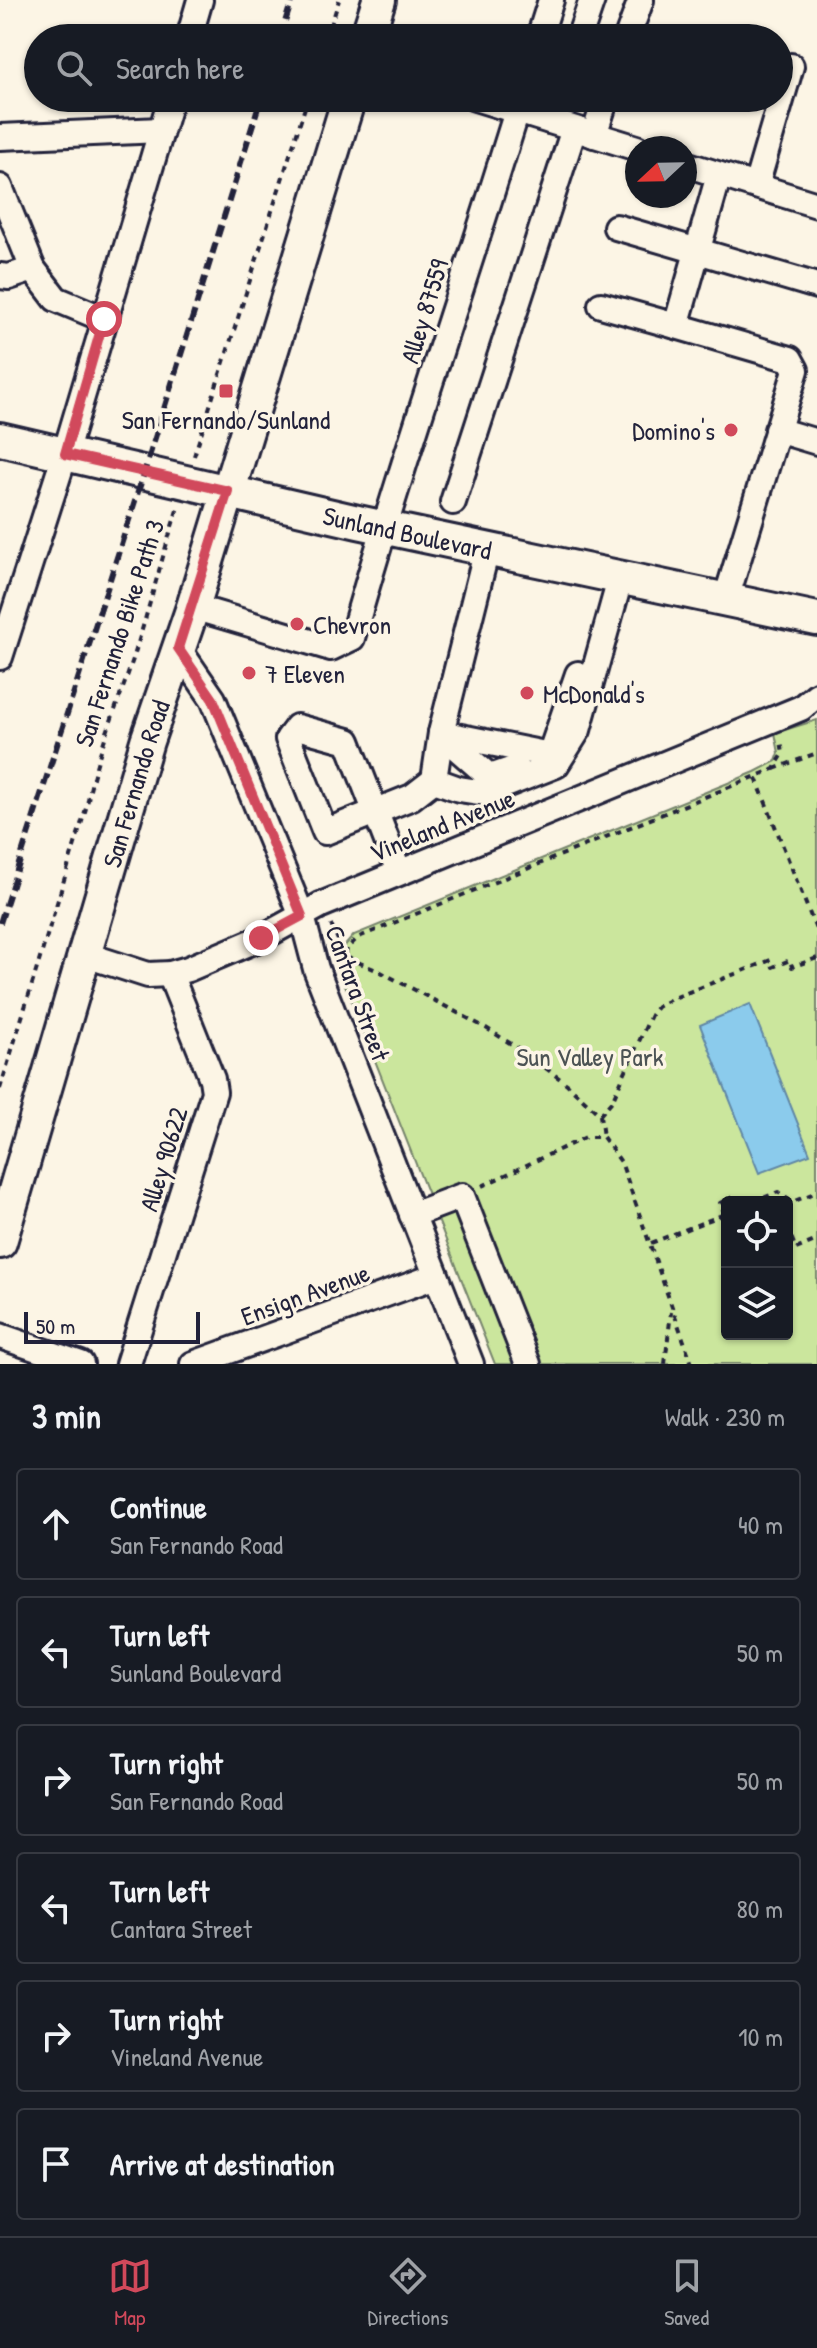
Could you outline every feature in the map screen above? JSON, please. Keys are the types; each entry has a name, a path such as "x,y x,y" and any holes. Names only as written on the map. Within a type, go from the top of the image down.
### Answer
{"main road":[{"path":"371,24 379,0"},
{"name":"San Fernando Road","path":"0,1242 147,741 193,607 345,112"},
{"name":"Sunland Boulevard","path":"0,439 384,527 817,619"}],"street":[{"path":"193,24 200,0"},
{"path":"543,24 551,0"},
{"path":"584,24 592,0"},
{"path":"632,24 641,0"},
{"path":"0,657 65,454 167,112"},
{"name":"Alley 87559","path":"193,607 331,648 352,638 384,527 516,112"},
{"path":"534,112 550,121 625,144"},
{"path":"550,121 554,112"},
{"path":"453,502 584,132 597,112"},
{"path":"756,186 778,112"},
{"path":"0,137 161,130"},
{"path":"697,168 816,203"},
{"path":"676,326 719,175"},
{"path":"0,187 33,269 56,299 104,319"},
{"path":"616,227 817,286"},
{"path":"0,276 9,277 33,269"},
{"path":"601,305 790,359 796,370 726,599"},
{"path":"777,430 817,442"},
{"path":"399,872 375,812 412,797 434,780 441,733 487,549"},
{"path":"434,780 459,789 485,793 556,765 578,730 621,576"},
{"path":"550,755 588,646 607,629"},
{"name":"Cantara Street","path":"178,648 213,699 311,911 316,969 471,1364"},
{"name":"Vineland Avenue","path":"86,955 148,975 188,969 399,872 801,708 817,695"},
{"path":"441,733 490,777 550,755"},
{"path":"441,733 550,755"},
{"name":"Alley 90622","path":"128,1364 214,1092 212,1079 170,974"},
{"path":"412,1215 462,1196 528,1364"},
{"name":"Ensign Avenue","path":"193,1364 436,1276"},
{"path":"0,1336 81,1364"}],"path":[{"path":"331,24 339,0"},
{"name":"San Fernando Bike Path 3","path":"0,1089 87,805 107,729 132,660 304,112"},
{"path":"774,769 783,754 781,733"},
{"path":"346,957 347,948 359,937 817,753"},
{"path":"756,778 817,932"},
{"path":"311,911 346,957 381,972 511,1044 567,1084 600,1115 603,1137 621,1162 692,1364"},
{"path":"600,1115 612,1101 657,1007 771,960 773,967 790,960 792,967 817,958"},
{"path":"462,1196 586,1137 603,1137"},
{"path":"769,1196 778,1192 792,1202 817,1192"},
{"path":"650,1244 721,1215"},
{"path":"793,1242 796,1249 817,1240"},
{"path":"665,1364 671,1310"}],"green space":[{"name":"Sun Valley Park","path":"817,720 817,1364 495,1364 340,972 342,949 354,935 755,772 776,761 779,753 775,733"}],"water":[{"path":"750,1004 810,1154 759,1173 700,1025"}],"railway":[{"path":"284,24 292,0"},
{"path":"0,923 257,112"}],"place":[{"name":"San Fernando/Sunland","path":"226,391"},
{"name":"Domino's","path":"731,430"},
{"name":"Chevron","path":"297,624"},
{"name":"7 Eleven","path":"249,673"},
{"name":"McDonald's","path":"527,693"}],"route":[{"path":"104,319 65,454 228,491 178,648 213,699 302,916 261,938"}]}
